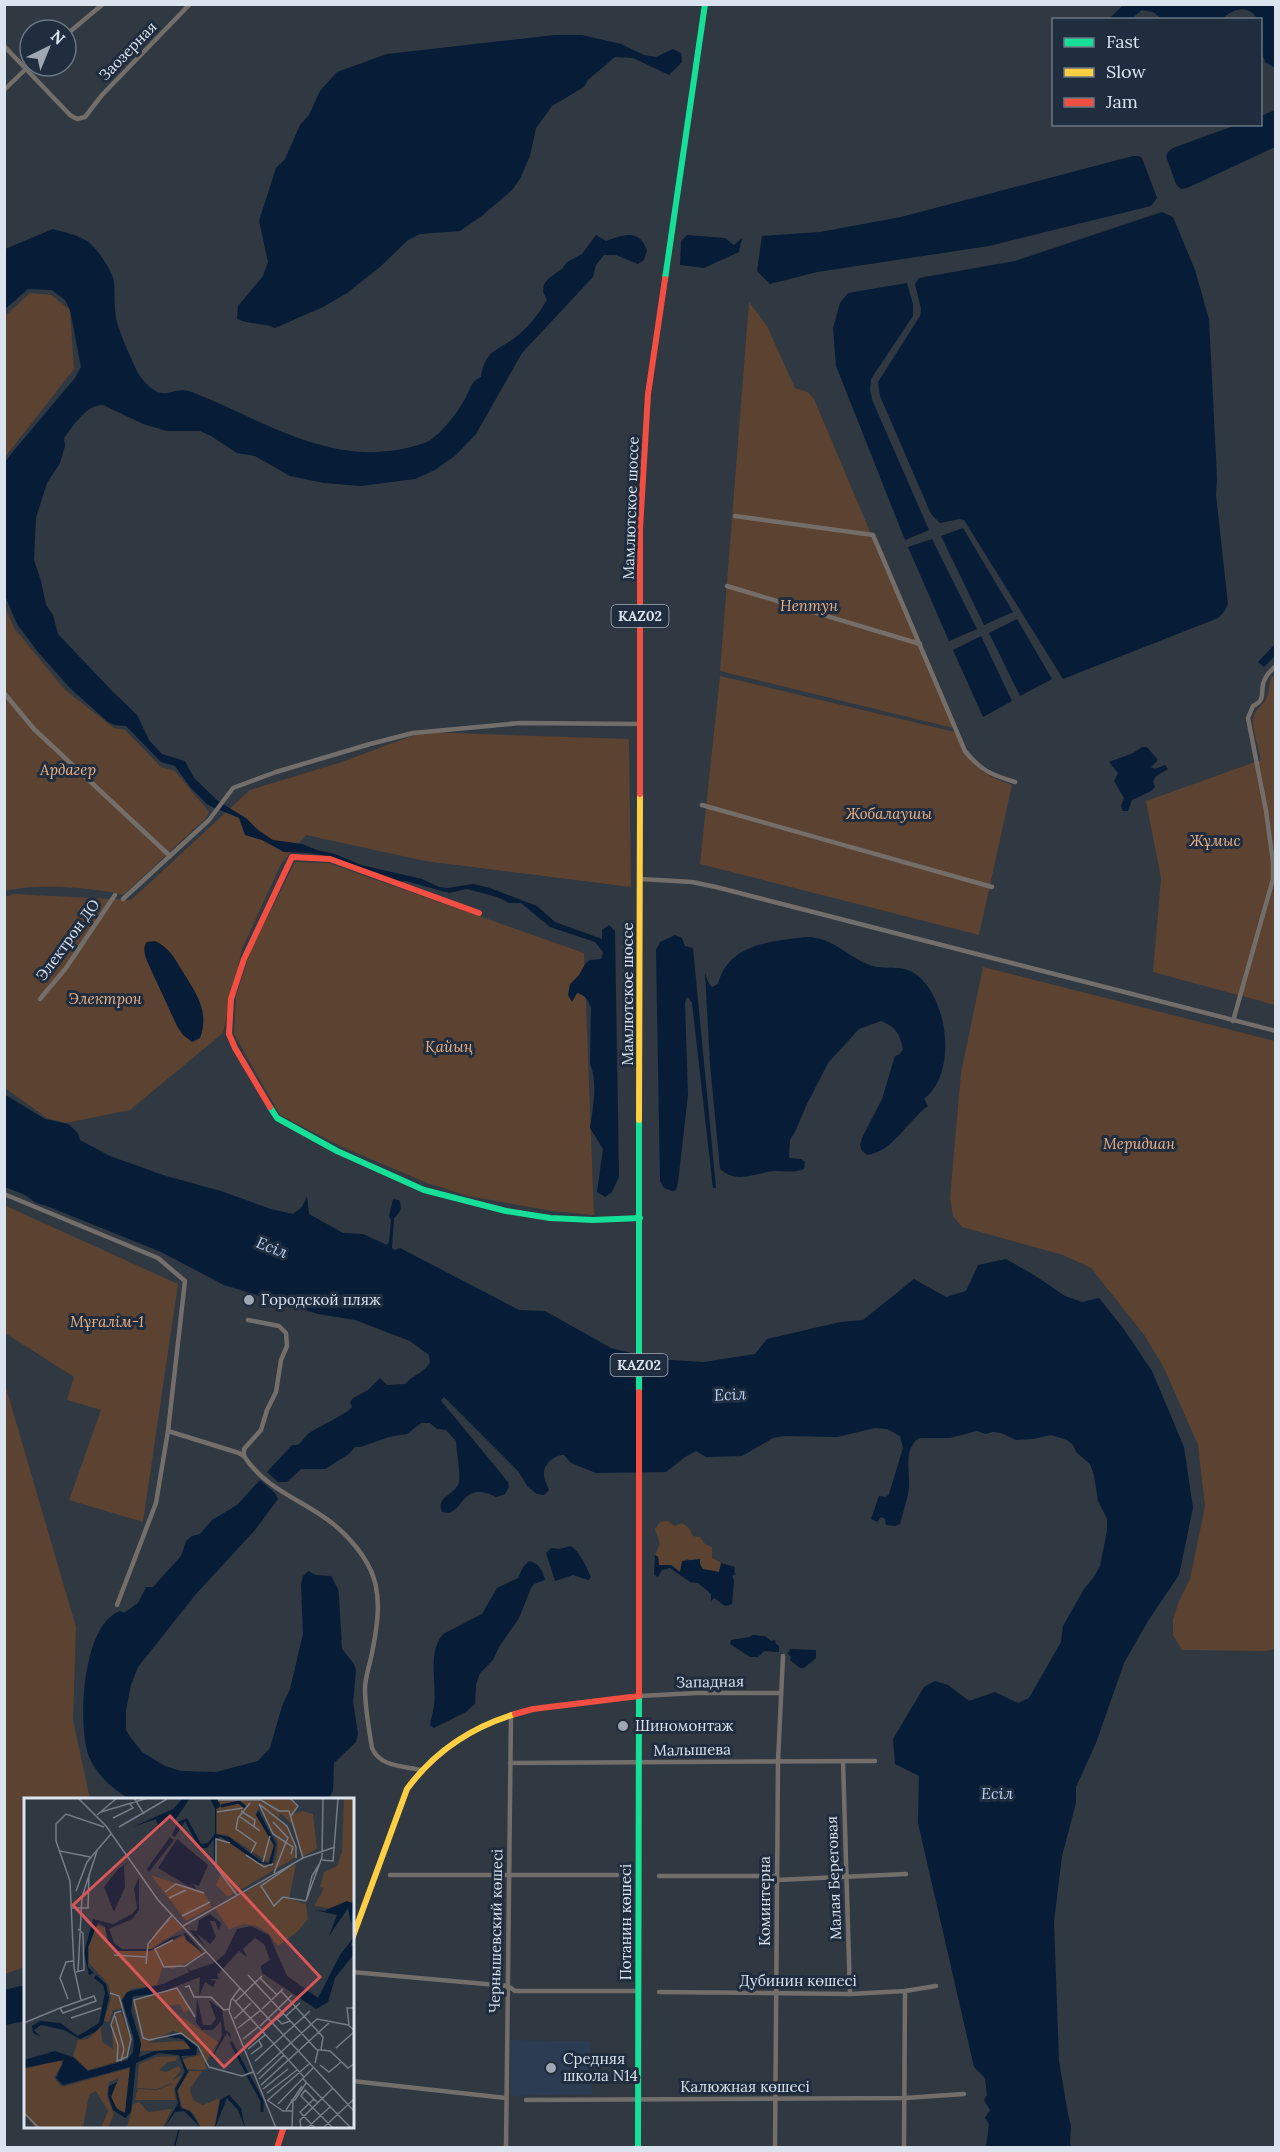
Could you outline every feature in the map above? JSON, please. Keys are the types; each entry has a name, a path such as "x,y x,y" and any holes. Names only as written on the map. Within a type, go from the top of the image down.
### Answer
{"main road":[{"name":"Мамлютское шоссе","path":"639,1696 640,529 648,394 705,4"},
{"path":"479,913 330,859 292,857 248,948 231,999 229,1034 235,1048 277,1118 389,1176 424,1190 506,1211 550,1218 593,1220 640,1218"},
{"path":"354,1933 398,1809 413,1780 445,1749 463,1737 511,1714 533,1709 639,1696"},
{"name":"Потанин көшесі","path":"638,2148 639,1696"},
{"path":"277,2148 284,2128"}],"street":[{"path":"78,25 103,4"},
{"name":"Заозерная","path":"38,78 70,115 77,119 85,117 102,95 190,4"},
{"path":"4,46 18,58"},
{"path":"4,90 18,76"},
{"path":"735,516 873,535 965,752 981,769 1015,782"},
{"path":"727,586 920,644"},
{"path":"1233,1021 1273,879 1266,811 1248,718 1253,706 1264,697 1263,683 1275,666"},
{"path":"4,693 34,729 170,856"},
{"path":"123,899 209,820 233,788 276,772 370,744 413,734 520,723 640,724"},
{"path":"702,805 992,887"},
{"path":"640,879 692,882 716,887 1275,1031"},
{"name":"Электрон ДО","path":"40,999 66,968 115,895"},
{"path":"4,1194 158,1258 185,1281 168,1431 156,1503 117,1605"},
{"path":"244,1456 244,1449 261,1430 276,1392 281,1360 287,1346 286,1333 279,1326 249,1320"},
{"path":"168,1431 244,1456 283,1494 335,1526 358,1550 378,1590 379,1603 379,1617 365,1688 372,1748 375,1757 386,1763 421,1770"},
{"name":"Коминтерна","path":"775,2148 778,1761 783,1656"},
{"name":"Западная","path":"639,1696 781,1693"},
{"name":"Чернышевский көшесі","path":"506,2148 511,1714"},
{"name":"Малая Береговая","path":"843,1761 850,1994"},
{"name":"Малышева","path":"510,1763 875,1761"},
{"path":"659,1876 777,1878 906,1874"},
{"path":"390,1875 617,1875"},
{"path":"354,1972 508,1986 515,1991 638,1991"},
{"name":"Дубинин көшесі","path":"659,1992 850,1994 905,1991 936,1986"},
{"path":"904,2148 905,1991"},
{"path":"354,2080 506,2098"},
{"name":"Калюжная көшесі","path":"526,2100 904,2098 964,2094"}],"shaded area":[{"name":"Средняя школа N14","path":"511,2040 590,2041 592,2094 511,2096"}],"green space":[{"path":"30,293 51,295 70,310 74,369 5,457 5,316"},
{"name":"Нептун","path":"749,302 767,326 795,388 808,392 814,399 953,728 720,671"},
{"name":"Ардагер","path":"4,604 14,628 65,690 114,728 125,730 161,767 175,771 209,812 206,818 123,895 63,887 30,887 5,891"},
{"name":"Жұмыс","path":"1275,673 1275,1005 1153,972 1161,878 1146,801 1261,760 1253,717 1267,697"},
{"name":"Жобалаушы","path":"720,676 955,732 965,752 976,766 991,777 1012,785 979,935 700,864"},
{"name":"Электрон","path":"422,732 629,739 631,887 425,861 306,835 281,864 242,949 223,1033 130,1110 66,1123 47,1118 5,1088 4,897 14,894 131,900 250,790 342,762"},
{"name":"Қайың","path":"295,862 328,863 584,953 594,1215 552,1211 468,1196 427,1183 340,1146 280,1115 234,1034 236,996 251,950"},
{"name":"Меридиан","path":"983,967 1275,1041 1275,1649 1265,1651 1182,1650 1173,1635 1173,1619 1190,1579 1205,1506 1198,1445 1164,1368 1145,1336 1091,1268 1063,1255 962,1227 953,1216 950,1198 961,1073"},
{"name":"Мұғалім-1","path":"4,1205 178,1284 143,1522 69,1500 101,1410 67,1400 74,1377 5,1333"},
{"path":"4,1381 76,1627 73,1720 90,1798 24,1798 24,1967 5,1974"},
{"path":"668,1521 675,1526 682,1523 689,1528 693,1536 700,1537 705,1544 712,1547 712,1558 722,1563 719,1572 703,1569 694,1560 686,1559 681,1565 680,1572 671,1565 659,1565 658,1557 655,1555 660,1544 655,1529 660,1522"}],"water":[{"path":"1124,4 1275,5 1275,68 1265,62 1262,53 1262,18 1257,18 1249,11 1236,10 1223,18 1161,18 1153,12 1142,10 1132,18 1110,18"},
{"path":"555,35 582,35 621,44 644,55 656,57 673,49 681,53 682,62 669,75 633,58 615,57 588,80 584,87 552,106 536,128 530,156 520,179 512,190 460,231 420,234 408,240 380,267 347,293 323,307 275,328 237,319 238,306 263,276 268,262 259,221 276,168 285,159 300,125 309,115 320,91 337,72 387,54"},
{"path":"1275,110 1275,147 1187,188 1181,189 1176,184 1166,156 1173,148 1233,126 1262,126 1262,116"},
{"path":"1133,156 1142,158 1157,198 1151,206 989,246 817,272 770,284 757,271 762,236 820,232 901,217"},
{"path":"1162,212 1173,217 1195,270 1209,319 1216,495 1228,604 1218,618 1063,679 964,520 940,523 931,514 880,396 878,382 920,316 921,309 915,284 919,278 1015,261"},
{"path":"53,229 87,241 95,248 107,266 114,282 115,314 120,333 137,371 151,388 163,393 179,390 192,392 304,440 333,448 362,452 392,451 424,443 448,424 473,383 481,377 488,357 523,331 540,311 547,300 543,292 544,284 567,262 582,254 596,235 606,241 619,236 631,235 644,243 647,250 644,260 638,264 616,255 604,255 596,265 593,277 522,353 476,434 456,455 435,470 415,479 361,486 324,483 290,476 255,456 237,453 200,431 167,431 143,424 103,405 91,408 80,417 64,438 65,446 60,463 47,483 36,518 34,560 46,605 53,615 58,634 137,715 149,740 162,754 185,761 194,778 218,801 246,818 273,840 302,844 361,865 422,879 439,887 473,884 490,888 537,906 555,922 602,939 602,930 609,925 615,931 619,1177 612,1192 605,1197 597,1192 603,1149 590,1128 594,1087 590,1064 591,1008 583,995 577,993 572,1002 568,995 570,984 585,964 590,960 601,959 603,952 595,942 550,927 521,903 509,903 497,897 467,889 449,893 406,881 394,882 378,873 331,857 284,852 262,840 245,835 239,818 208,805 190,787 175,766 161,762 126,726 108,722 70,688 17,624 5,596 4,464 75,378 81,367 70,310 65,300 52,290 28,289 5,309 5,249"},
{"path":"687,235 725,238 734,245 742,238 739,252 704,268 680,265 681,241"},
{"path":"907,283 913,304 913,316 871,379 870,390 873,402 929,530 905,540 836,366 833,328 840,303 848,293"},
{"path":"963,528 1013,612 984,625 941,536"},
{"path":"932,539 977,629 949,641 908,547"},
{"path":"1017,619 1052,679 1020,696 989,633"},
{"path":"981,636 1012,701 983,717 953,650"},
{"path":"1275,644 1275,656 1264,667 1258,662"},
{"path":"1142,747 1147,747 1158,760 1151,767 1155,769 1165,765 1168,769 1155,777 1153,782 1155,787 1151,791 1132,800 1128,811 1123,811 1121,806 1124,798 1114,781 1118,773 1109,762"},
{"path":"675,935 682,938 685,946 693,948 716,1188 713,1188 692,1003 688,997 685,1003 688,1095 676,1190 664,1188 660,1181 656,950 660,942"},
{"path":"806,937 833,944 864,963 879,967 901,968 917,975 928,986 942,1018 945,1054 942,1072 935,1087 924,1099 928,1106 885,1148 867,1155 862,1151 860,1145 862,1138 882,1099 895,1056 903,1049 896,1032 886,1023 881,1021 859,1029 828,1063 790,1140 789,1158 801,1159 805,1162 804,1169 740,1177 727,1174 720,1169 710,1064 705,973 712,987 718,984 731,960 741,953 765,943"},
{"path":"155,941 172,954 200,1003 203,1029 200,1038 192,1042 177,1026 147,961 144,951 145,944"},
{"name":"Есіл","path":"4,1094 45,1119 68,1124 78,1133 80,1140 110,1156 166,1176 293,1214 302,1207 307,1196 309,1214 343,1233 363,1234 387,1245 393,1199 399,1200 400,1210 394,1218 392,1248 395,1250 400,1248 519,1310 545,1311 611,1348 655,1359 704,1362 755,1354 767,1339 840,1322 863,1320 914,1279 946,1297 966,1291 978,1265 1006,1259 1065,1296 1082,1302 1099,1298 1152,1371 1184,1447 1193,1508 1179,1575 1148,1621 1124,1663 1096,1743 1076,1787 1076,1803 1062,1856 1054,1922 1059,2061 1071,2126 1070,2143 1072,2147 986,2147 989,2124 985,2118 990,2110 984,2100 987,2095 985,2078 974,2067 918,1823 919,1776 895,1764 893,1739 924,1687 935,1681 948,1685 969,1701 995,1692 1018,1703 1029,1698 1061,1642 1063,1626 1100,1566 1107,1531 1107,1519 1098,1501 1090,1464 1076,1452 1073,1445 1067,1440 1051,1435 1016,1440 1001,1433 985,1434 977,1431 950,1438 919,1438 909,1454 907,1501 900,1524 896,1526 886,1525 885,1519 881,1517 877,1522 871,1519 879,1496 886,1497 889,1494 903,1448 900,1436 887,1429 875,1428 837,1437 785,1436 773,1438 742,1456 706,1457 696,1451 666,1472 596,1473 571,1463 564,1455 560,1455 545,1467 544,1477 549,1490 544,1495 537,1494 528,1487 518,1471 444,1397 441,1400 443,1403 508,1482 509,1487 505,1494 496,1497 484,1492 475,1492 468,1495 455,1510 449,1513 442,1512 441,1503 455,1489 459,1481 456,1441 446,1430 437,1429 430,1423 421,1423 407,1434 355,1447 349,1454 325,1469 301,1469 287,1482 278,1482 267,1472 292,1445 298,1445 307,1435 349,1410 352,1407 350,1402 353,1398 368,1390 380,1378 387,1385 405,1384 430,1363 429,1355 410,1341 355,1320 318,1314 224,1285 161,1252 36,1203 25,1195 5,1187"},
{"path":"260,1480 275,1493 278,1499 255,1530 196,1594 138,1667 131,1685 126,1711 126,1730 142,1752 165,1766 181,1771 216,1772 258,1761 270,1748 282,1706 290,1689 303,1634 301,1584 303,1576 308,1571 316,1575 331,1576 338,1589 342,1649 356,1670 353,1702 358,1734 356,1742 334,1763 333,1791 329,1798 128,1798 101,1776 92,1764 85,1742 83,1723 86,1677 90,1654 97,1635 107,1620 120,1611 124,1613 138,1603 146,1587 153,1587 181,1556 186,1541 200,1534 212,1520 237,1505"},
{"path":"571,1546 580,1556 591,1578 588,1580 573,1575 555,1581 546,1553 551,1548 560,1549"},
{"path":"655,1555 658,1557 659,1565 671,1565 680,1572 682,1561 700,1559 703,1569 719,1572 721,1563 735,1567 736,1574 732,1576 734,1580 732,1604 725,1606 714,1598 711,1601 711,1594 698,1583 690,1582 670,1568 662,1570 658,1577 654,1575"},
{"path":"529,1561 540,1568 545,1580 534,1584 531,1588 519,1618 493,1660 480,1673 476,1685 475,1704 466,1712 434,1728 430,1725 435,1697 434,1659 438,1642 443,1634 482,1614 497,1588 518,1578"},
{"path":"753,1635 765,1636 771,1641 775,1640 779,1646 779,1652 764,1651 758,1657 750,1657 730,1644 731,1640"},
{"path":"790,1649 816,1650 816,1658 804,1668 800,1668 790,1660 791,1657 788,1654"},
{"path":"24,1986 24,2021 5,2025 5,1990"}],"waterway":[{"path":"174,2148 179,2128"}],"traffic: fast":[{"path":"665,279 705,4"},
{"path":"270,1107 277,1118 337,1151 424,1190 506,1211 550,1218 593,1220 640,1218"},
{"path":"639,1120 639,1392"},
{"path":"638,2148 639,1696"}],"traffic: slow":[{"path":"639,1120 640,794"},
{"path":"354,1934 407,1789 429,1764 455,1742 484,1726 515,1714"}],"traffic: jam":[{"path":"640,794 640,529 648,394 665,279"},
{"path":"270,1107 229,1034 231,999 244,959 292,857 330,859 479,913"},
{"path":"515,1714 533,1709 639,1696 639,1392"},
{"path":"277,2148 283,2128"}],"place":[{"name":"Городской пляж","path":"249,1300"},
{"name":"Шиномонтаж","path":"623,1726"},
{"name":"Средняя школа N14","path":"551,2068"}]}
